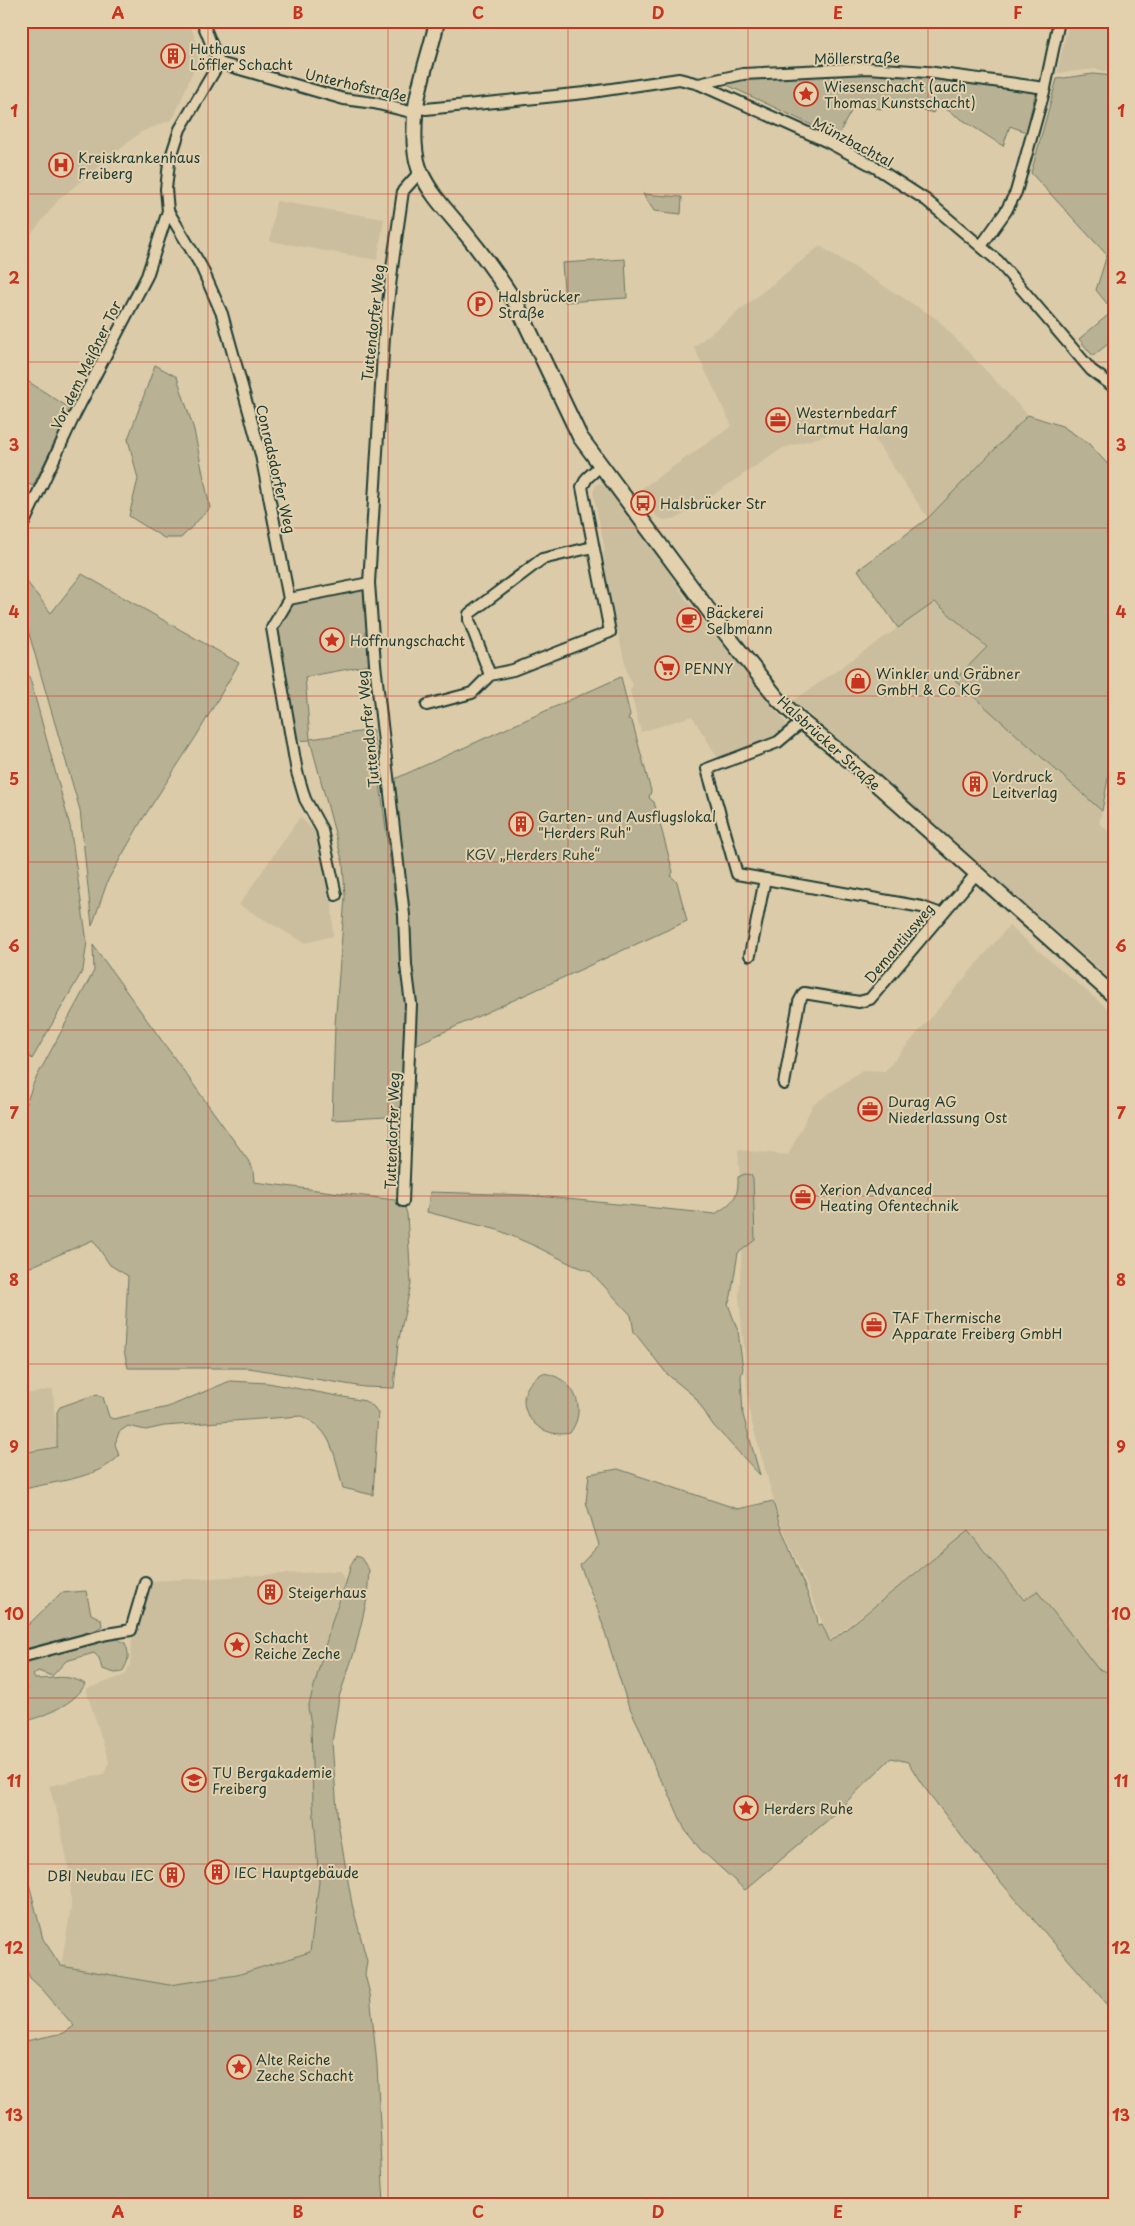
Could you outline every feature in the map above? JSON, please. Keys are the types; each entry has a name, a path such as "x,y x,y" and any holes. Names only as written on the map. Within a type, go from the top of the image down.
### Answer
{"main road":[{"name":"Halsbrücker Straße","path":"437,21 416,110 414,140 420,172 433,196 466,234 505,286 516,305 574,427 600,465 726,635 778,698 802,722 854,764 1114,996"}],"street":[{"path":"202,21 219,63"},
{"path":"982,246 1006,211 1016,192 1044,88 1059,21"},
{"name":"Unterhofstraße","path":"219,63 344,99 416,110"},
{"name":"Conradsdorfer Weg","path":"219,63 180,129 170,163 166,189 168,211 201,266 222,314 261,455 289,599"},
{"name":"Möllerstraße","path":"699,84 743,74 868,68 927,72 1044,88"},
{"name":"Münzbachtal","path":"416,110 575,94 678,79 699,84 828,142 874,167 926,200 982,246 1015,280 1091,370 1114,387"},
{"name":"Tuttendorfer Weg","path":"403,1201 411,1004 406,965 404,915 375,664 369,583 384,337 392,270 403,191 420,172"},
{"name":"Vor dem Meißner Tor","path":"21,529 76,412 147,276 168,211"},
{"path":"428,705 472,693 490,675 513,670 610,632 582,487 587,478 600,465"},
{"path":"490,675 468,620 469,614 542,559 593,547"},
{"path":"336,895 322,830 305,799 297,772 272,628 289,599 369,583"},
{"path":"802,722 778,742 707,769 737,874 922,907 941,914"},
{"name":"Demantiusweg","path":"784,1084 799,1002 804,993 859,1002 870,999 976,874"},
{"path":"750,955 765,879"},
{"path":"21,1657 107,1634 131,1630 145,1582"}],"shaded area":[{"name":"Kreiskrankenhaus Freiberg","path":"21,21 189,21 200,53 175,115 171,120 141,132 59,199 21,247"},
{"path":"1069,21 1114,21 1114,73 1096,69 1057,73"},
{"path":"276,201 384,219 377,260 270,241"},
{"path":"820,246 937,319 1028,415 928,518 864,424 783,448 678,518 665,520 657,517 638,491 732,426 694,347"},
{"path":"600,483 610,490 660,557 685,598 786,723 786,733 718,758 692,716 641,732 630,690 633,685 628,676 611,611 603,553 605,550 593,492 596,485"},
{"path":"935,602 987,647 956,680 1102,811 1099,823 1114,836 1114,982 793,701"},
{"path":"300,817 320,837 332,896 333,936 305,943 239,905"},
{"path":"1009,926 1114,1014 1114,1674 1098,1669 1037,1591 1025,1600 968,1531 830,1640 780,1522 750,1416 739,1297 743,1230 738,1150 788,1155 813,1105 862,1070 885,1071"},
{"path":"53,1389 56,1446 21,1451 21,1395"},
{"name":"TU Bergakademie Freiberg","path":"340,1571 346,1583 333,1618 308,1708 311,1724 313,1804 319,1882 310,1952 237,1975 169,1985 61,1966 71,1908 70,1876 59,1819 49,1786 104,1774 109,1762 86,1689 125,1675 130,1665 132,1639 151,1581"}],"green space":[{"path":"877,73 1036,91 1026,132 1010,126 1003,146 938,104 933,113 885,98 881,109 855,104 837,137 727,85 727,80"},
{"path":"1093,74 1114,76 1114,339 1093,356 1079,339 1113,311 1096,290 1107,255 1031,173 1057,79"},
{"path":"643,194 682,197 681,214 654,211"},
{"path":"625,259 627,298 565,302 562,263"},
{"path":"155,365 177,377 194,430 210,508 181,538 164,538 129,516 138,479 128,439"},
{"path":"21,377 71,409 33,486 21,481"},
{"path":"1028,415 1062,426 1089,444 1114,471 1114,746 1102,811 955,680 987,647 935,602 898,628 858,570 928,518"},
{"path":"21,574 51,613 82,574 239,663 197,735 142,820 108,880 92,926 80,810 21,606"},
{"path":"369,583 375,664 305,677 310,739 373,730 404,967 407,1075 405,1116 332,1120 335,1025 345,897 343,863 310,740 292,741 272,628 289,599"},
{"path":"21,656 31,682 70,826 87,942 83,970 32,1059 21,1047"},
{"name":"KGV „Herders Ruhe“","path":"621,677 630,715 628,719 632,721 651,791 649,798 654,802 673,872 671,876 677,882 687,921 413,1046 390,781"},
{"path":"93,945 250,1163 254,1182 403,1201 407,1214 411,1284 398,1343 394,1388 364,1387 249,1368 128,1368 124,1351 128,1276 110,1265 93,1240 21,1271 21,1117 34,1082 94,971"},
{"path":"745,1174 751,1175 753,1179 755,1240 738,1253 728,1304 738,1331 743,1369 741,1376 743,1415 760,1475 713,1425 695,1397 667,1374 634,1332 631,1315 590,1271 498,1230 427,1212 430,1192 528,1195 715,1214 726,1207 736,1195 738,1177"},
{"path":"543,1373 563,1380 575,1395 578,1413 576,1423 570,1433 556,1434 544,1430 534,1423 527,1414 524,1403 525,1392 531,1382"},
{"path":"230,1381 268,1383 365,1401 374,1407 378,1413 373,1495 343,1488 335,1456 326,1436 312,1421 301,1416 164,1426 146,1430 128,1426 119,1432 115,1444 119,1456 109,1464 73,1479 21,1490 21,1453 57,1447 57,1412 60,1407 97,1394 103,1397 109,1417 113,1419 168,1407"},
{"path":"618,1469 738,1509 773,1501 779,1523 817,1617 818,1625 822,1624 830,1642 968,1531 1024,1600 1037,1591 1098,1669 1114,1674 1114,2012 966,1842 921,1783 908,1762 891,1758 829,1819 745,1890 700,1849 685,1830 667,1789 657,1774 640,1729 627,1702 599,1613 580,1565 599,1545 586,1502 589,1474"},
{"path":"356,1556 361,1558 369,1570 367,1599 355,1650 339,1697 332,1743 338,1823 352,1904 367,1961 365,1975 370,1994 377,2065 384,2205 21,2205 21,2042 64,2033 74,2026 30,1978 21,1958 21,1852 43,1939 61,1966 169,1985 237,1975 310,1952 319,1882 313,1804 311,1724 308,1708 333,1618 351,1564"},
{"path":"86,1591 91,1614 101,1619 102,1626 94,1631 21,1650 21,1627 29,1624 61,1593"},
{"path":"114,1637 125,1643 128,1651 126,1665 122,1672 115,1673 102,1669 99,1658 94,1653 66,1661 52,1676 38,1671 33,1675 35,1679 61,1677 85,1684 74,1698 58,1709 21,1723 21,1692 27,1688 21,1688 21,1661"}],"place":[{"name":"Huthaus Löffler Schacht","path":"173,56"},
{"name":"Wiesenschacht (auch Thomas Kunstschacht)","path":"806,94"},
{"name":"Kreiskrankenhaus Freiberg","path":"61,165"},
{"name":"Halsbrücker Straße","path":"480,304"},
{"name":"Westernbedarf Hartmut Halang","path":"778,420"},
{"name":"Halsbrücker Str","path":"643,503"},
{"name":"Bäckerei Selbmann","path":"689,620"},
{"name":"Hoffnungschacht","path":"332,640"},
{"name":"PENNY","path":"667,668"},
{"name":"Winkler und Gräbner GmbH & Co KG","path":"858,681"},
{"name":"Vordruck Leitverlag","path":"975,784"},
{"name":"Garten- und Ausflugslokal \"Herders Ruh\"","path":"521,824"},
{"name":"Durag AG Niederlassung Ost","path":"870,1109"},
{"name":"Xerion Advanced Heating Ofentechnik","path":"803,1197"},
{"name":"TAF Thermische Apparate Freiberg GmbH","path":"874,1325"},
{"name":"Steigerhaus","path":"270,1592"},
{"name":"Schacht Reiche Zeche","path":"237,1645"},
{"name":"TU Bergakademie Freiberg","path":"194,1780"},
{"name":"Herders Ruhe","path":"746,1808"},
{"name":"IEC Hauptgebäude","path":"217,1872"},
{"name":"DBI Neubau IEC","path":"172,1875"},
{"name":"Alte Reiche Zeche Schacht","path":"239,2067"}]}
